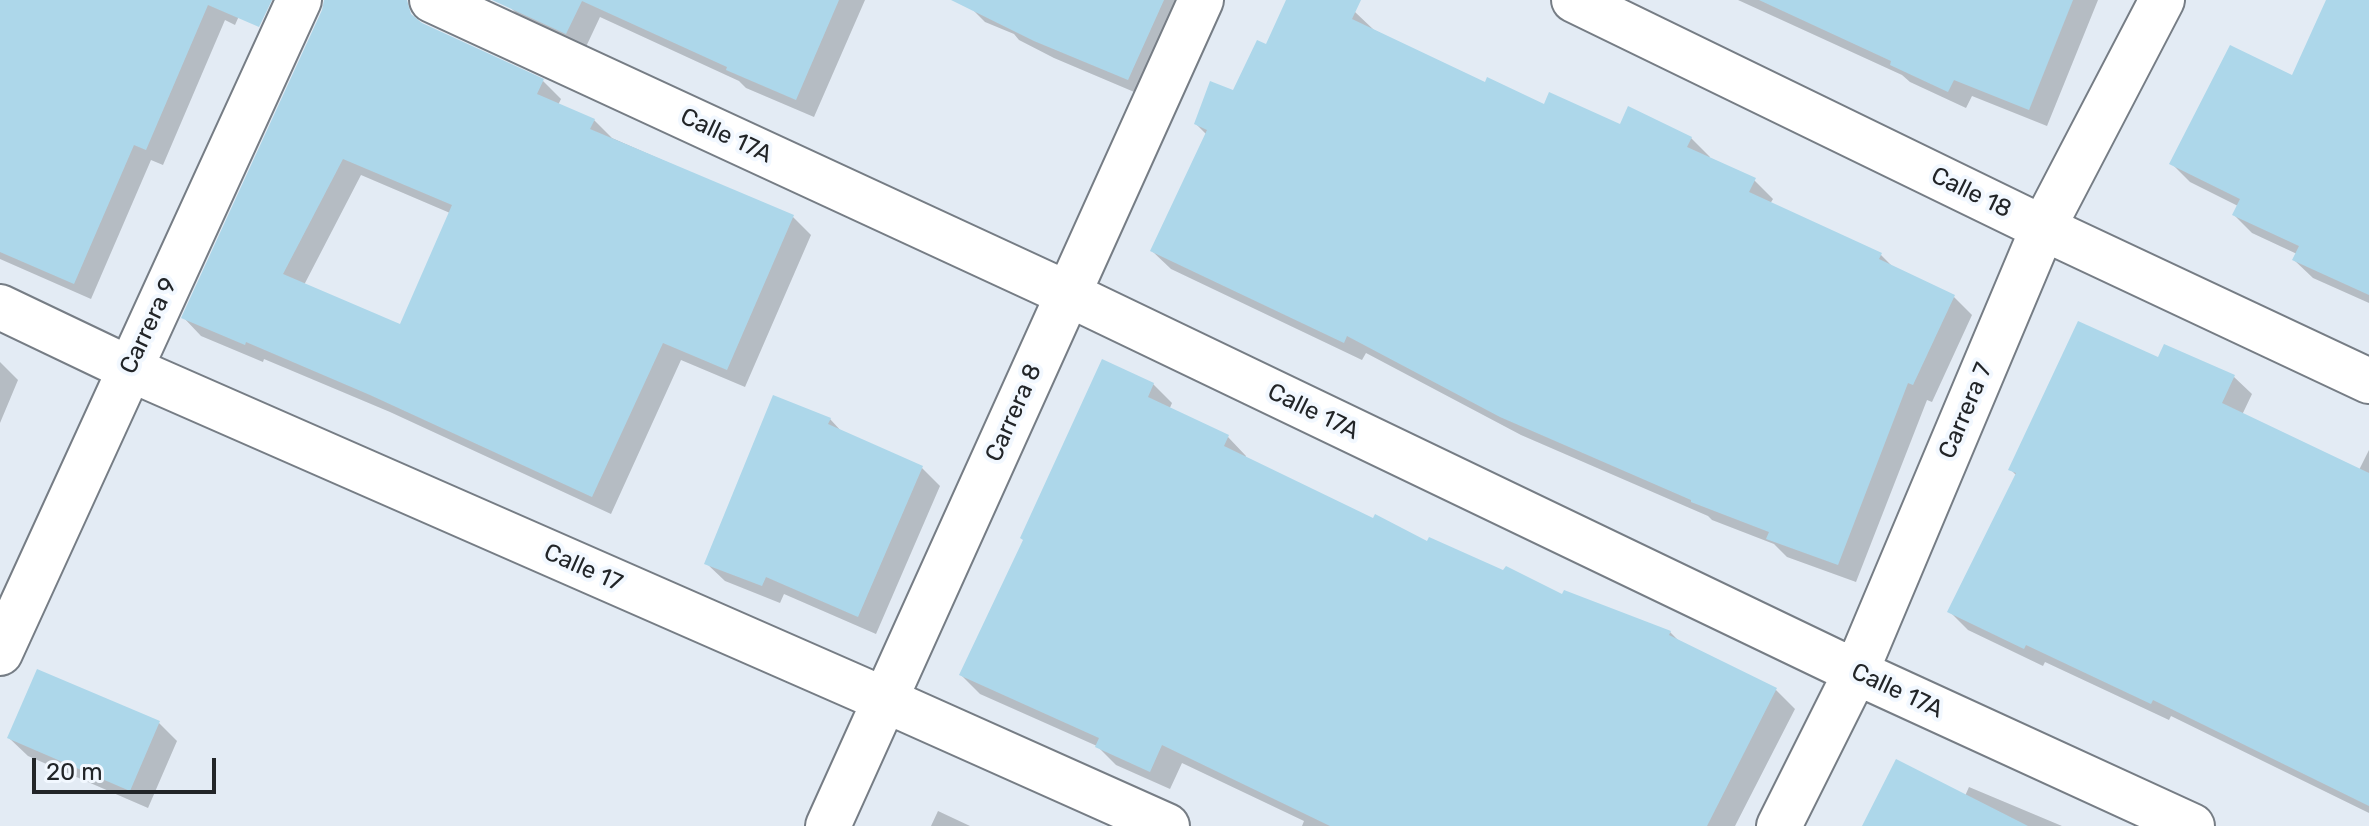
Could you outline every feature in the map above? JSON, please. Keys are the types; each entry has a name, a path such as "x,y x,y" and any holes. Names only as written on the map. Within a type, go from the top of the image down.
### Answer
{"street":[{"name":"Carrera 9","path":"0,653 299,0"},
{"name":"Calle 17A","path":"432,0 1068,294 1856,672 2192,826"},
{"name":"Carrera 8","path":"828,826 1201,0"},
{"name":"Calle 18","path":"1574,0 2043,228 2369,381"},
{"name":"Carrera 7","path":"1779,826 1856,672 2043,228 2162,0"},
{"name":"Calle 17","path":"0,307 130,369 1167,826"}],"building":[{"path":"0,0 272,0 259,27 208,5 146,150 134,145 74,284 0,252"},
{"path":"324,0 407,0 411,14 422,23 544,79 537,94 595,119 590,129 794,215 727,370 663,343 592,497 370,395 181,318","holes":["343,159 452,205 400,324 283,274"]},
{"path":"492,0 839,0 796,100 582,1 566,34"},
{"path":"951,0 1164,0 1128,80 1034,41"},
{"path":"1286,0 1361,0 1352,19 1485,82 1487,77 1544,104 1549,92 1620,124 1628,106 1692,137 1687,147 1756,178 1749,192 1882,253 1879,259 1955,295 1913,385 1908,383 1838,565 1766,539 1769,532 1691,502 1500,417 1347,336 1344,343 1150,251 1207,130 1194,124 1210,81 1233,90 1257,40 1266,44"},
{"path":"1759,0 2073,0 2029,110 1954,80 1948,92 1890,65 1891,61"},
{"path":"2326,0 2369,0 2369,295 2292,260 2299,246 2232,215 2240,199 2169,164 2230,45 2292,75"},
{"path":"2078,321 2158,357 2164,344 2235,375 2222,403 2369,473 2369,806 2153,700 2151,704 1947,612 2016,473 2008,470"},
{"path":"1102,359 1154,383 1148,397 1229,435 1224,446 1373,518 1375,514 1427,541 1429,537 1503,570 1506,566 1562,594 1564,590 1671,631 1669,635 1777,688 1707,826 1330,826 1162,745 1150,772 1095,747 1099,738 959,675 1023,540 1020,538"},
{"path":"773,395 831,418 828,424 923,466 858,617 766,577 762,586 704,564"},
{"path":"37,669 160,721 130,791 7,738"},
{"path":"1896,759 2028,826 1862,826"}]}
